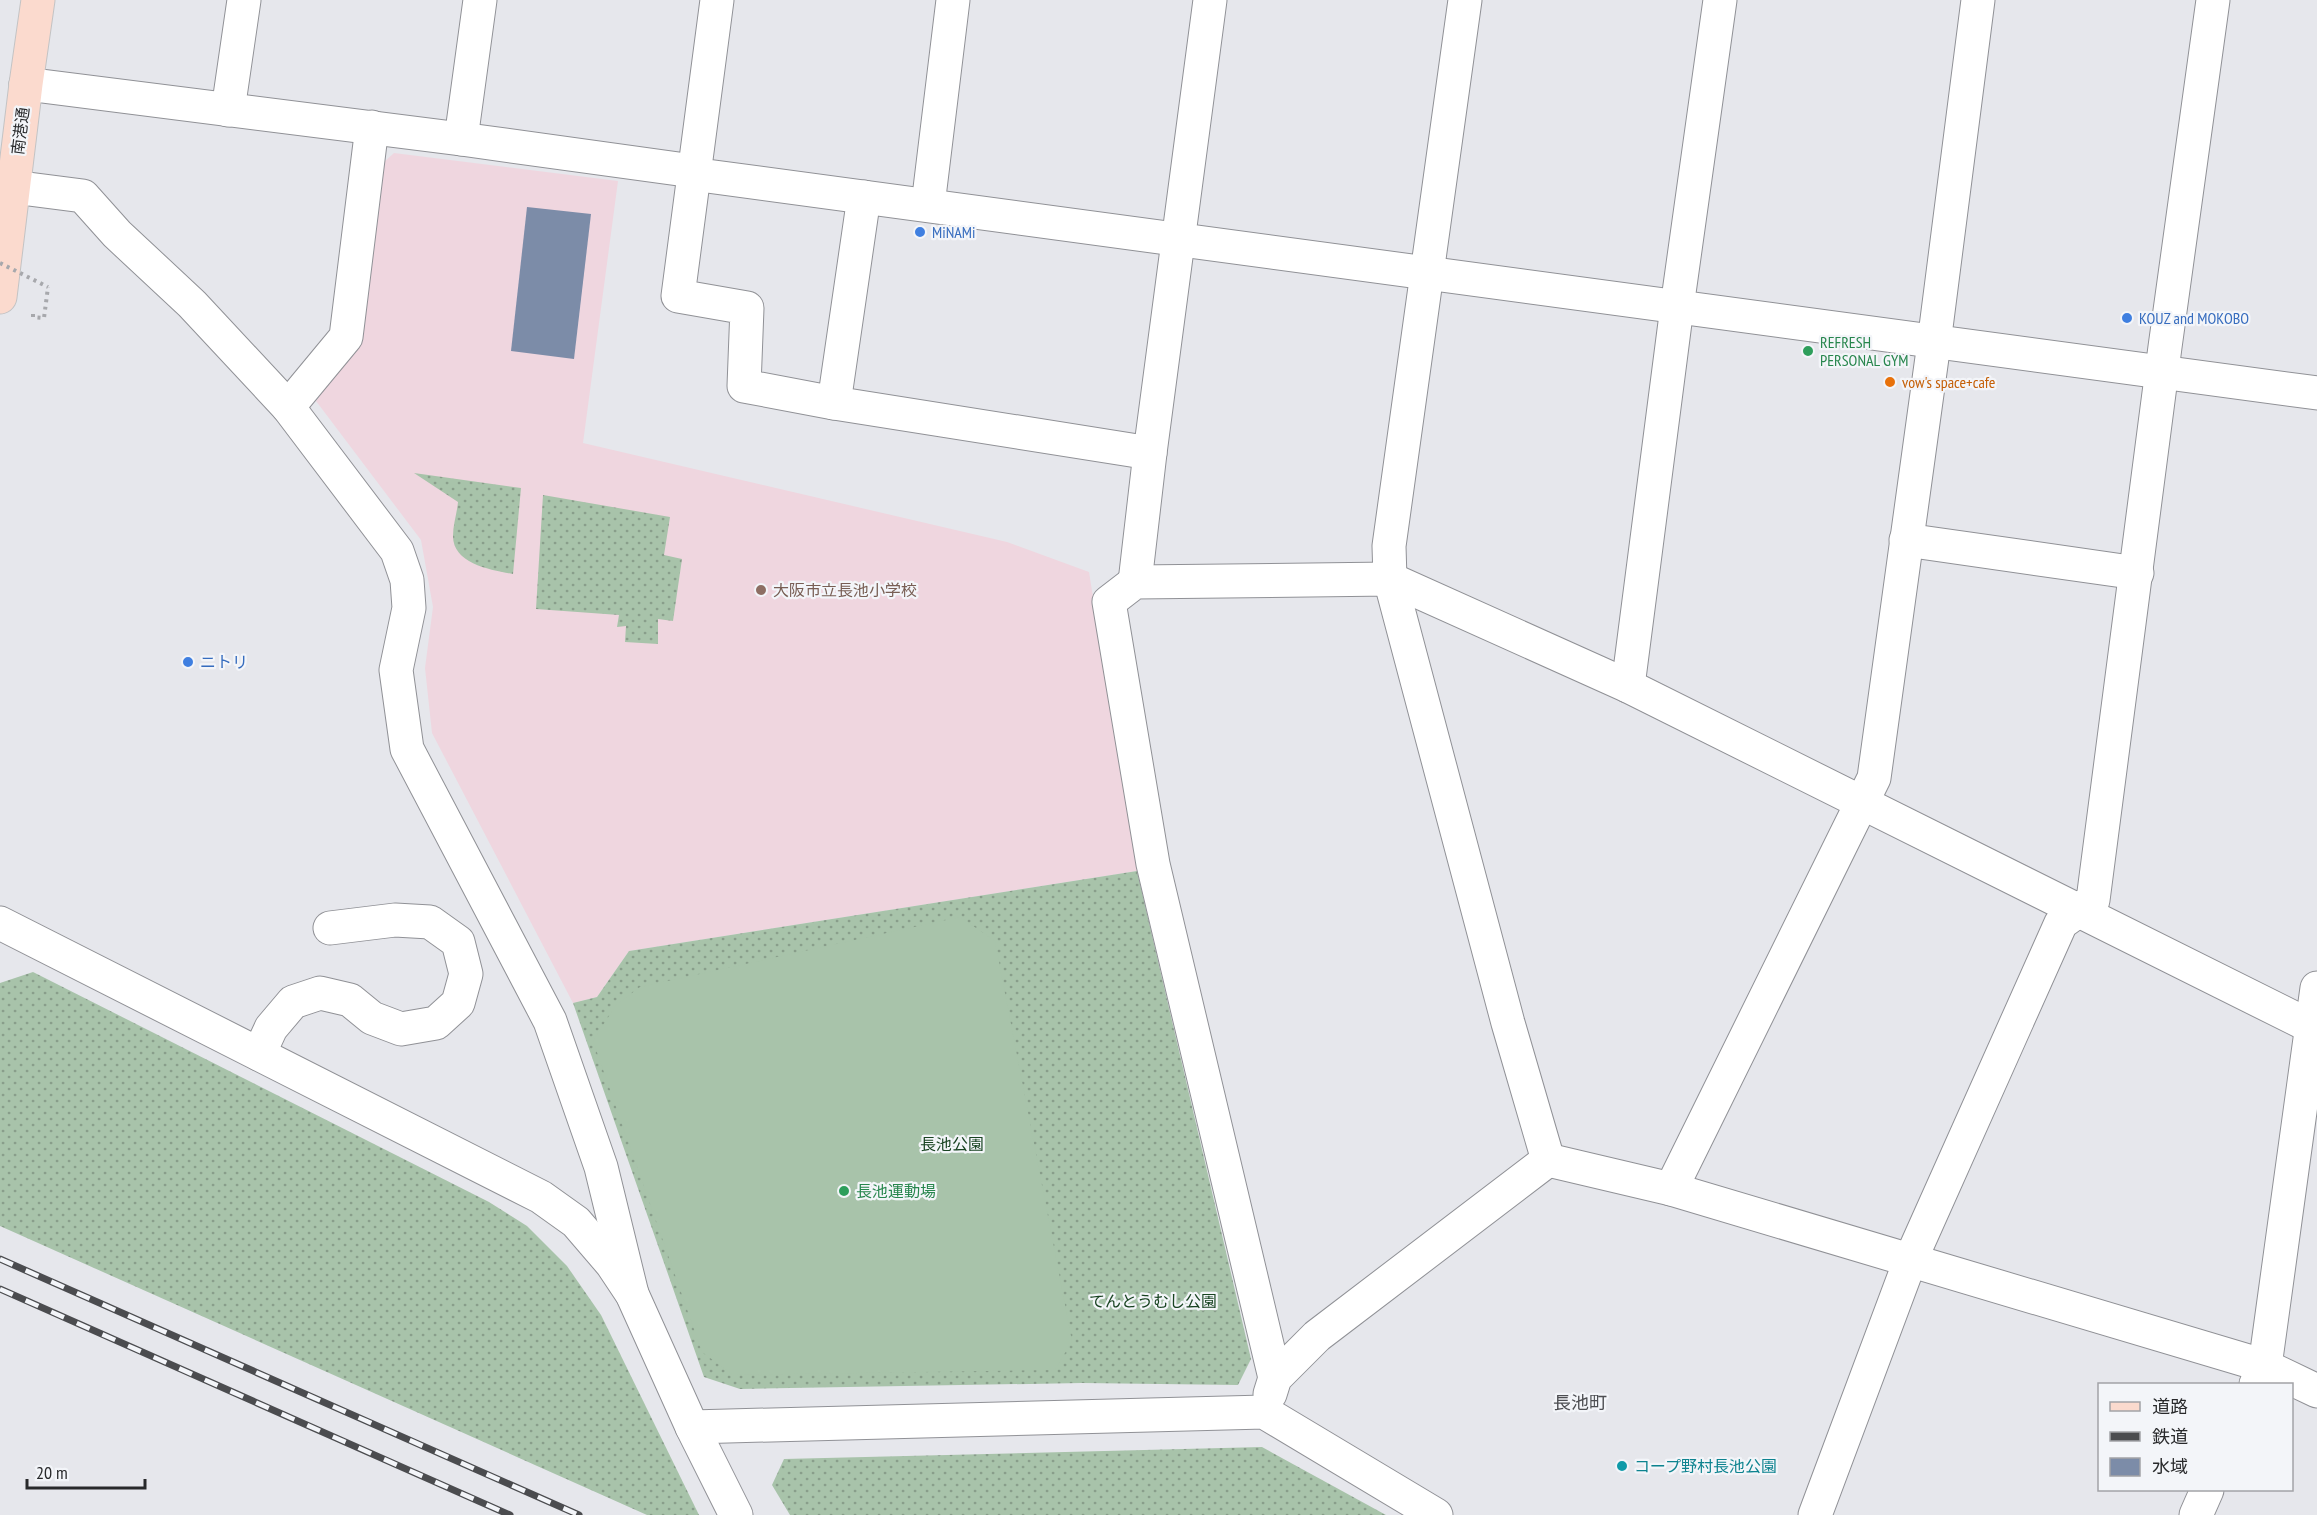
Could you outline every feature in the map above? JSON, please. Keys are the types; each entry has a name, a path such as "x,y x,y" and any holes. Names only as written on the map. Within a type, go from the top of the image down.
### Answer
{"main road":[{"name":"南港通","path":"0,297 38,0"}],"street":[{"path":"228,110 244,0"},
{"path":"460,139 480,0"},
{"path":"717,0 678,296 747,308 744,386 834,403 1150,453"},
{"path":"928,205 953,0"},
{"path":"1135,582 1210,0"},
{"path":"1466,0 1389,546 1390,579 1508,1023 1548,1160"},
{"path":"1628,686 1677,307 1720,0"},
{"path":"1671,1189 1874,778 1934,343 1978,0"},
{"path":"1815,1515 1910,1261 2061,923 2092,900 2213,0"},
{"path":"26,84 372,127 693,171 707,176 2317,393"},
{"path":"288,407 346,337 372,127"},
{"path":"13,187 83,196 117,234 192,304 288,407 397,551 407,580 409,608 396,670 407,749 550,1021 601,1167 632,1294"},
{"path":"834,403 864,197"},
{"path":"1906,540 2137,573"},
{"path":"1275,1378 1153,864 1109,602 1135,582 1390,579 1628,686 2312,1027"},
{"path":"259,1054 271,1028 293,1002 320,993 350,1000 372,1018 401,1029 436,1023 458,1003 466,974 458,942 430,922 395,920 330,928"},
{"path":"0,923 541,1197 576,1222 612,1264 632,1294 692,1427 736,1515"},
{"path":"2261,1375 2311,1079 2312,1027 2317,988"},
{"path":"1548,1160 1671,1189 1910,1261 2289,1383"},
{"path":"1264,1412 1275,1378 1317,1336 1548,1160"},
{"path":"2293,1384 2317,1391"},
{"path":"692,1427 1264,1412 1436,1515"},
{"path":"2196,1515 2208,1491"}],"path":[{"path":"0,263 48,287"}],"shaded area":[{"name":"大阪市立長池小学校","path":"394,153 618,181 583,443 1007,542 1089,572 1137,871 629,951 597,997 573,1003 432,733 425,668 433,607 421,540 316,401 363,335 383,163"}],"green space":[{"path":"414,473 521,488 513,574 484,568 459,553 453,536 458,502"},
{"path":"543,495 670,517 664,555 682,559 673,621 658,619 658,644 625,642 626,626 617,627 619,615 536,609"},
{"name":"長池運動場","path":"1137,871 1251,1359 1238,1385 1082,1383 740,1389 704,1377 573,1003 597,997 629,951"},
{"name":"長池運動場","path":"960,917 995,941 1072,1341 1055,1370 733,1375 702,1352 593,1041 616,1005 640,987"},
{"path":"33,972 489,1202 527,1226 567,1266 601,1315 699,1515 647,1515 0,1226 0,983"},
{"path":"1262,1447 1386,1515 790,1515 772,1485 784,1459"}],"water":[{"path":"527,207 591,214 574,359 511,351"}],"railway":[{"path":"0,1259 579,1515"},
{"path":"0,1289 510,1515"}],"place":[{"name":"MiNAMi","path":"920,232"},
{"name":"KOUZ and MOKOBO","path":"2127,318"},
{"name":"REFRESH PERSONAL GYM","path":"1808,351"},
{"name":"vow's space+cafe","path":"1890,382"},
{"name":"大阪市立長池小学校","path":"761,590"},
{"name":"ニトリ","path":"188,662"},
{"name":"長池運動場","path":"844,1191"},
{"name":"コープ野村長池公園","path":"1622,1466"}],"district":[{"name":"長池町","path":"1580,1402"}],"park label":[{"name":"長池公園","path":"952,1144"},
{"name":"てんとうむし公園","path":"1153,1301"}]}
